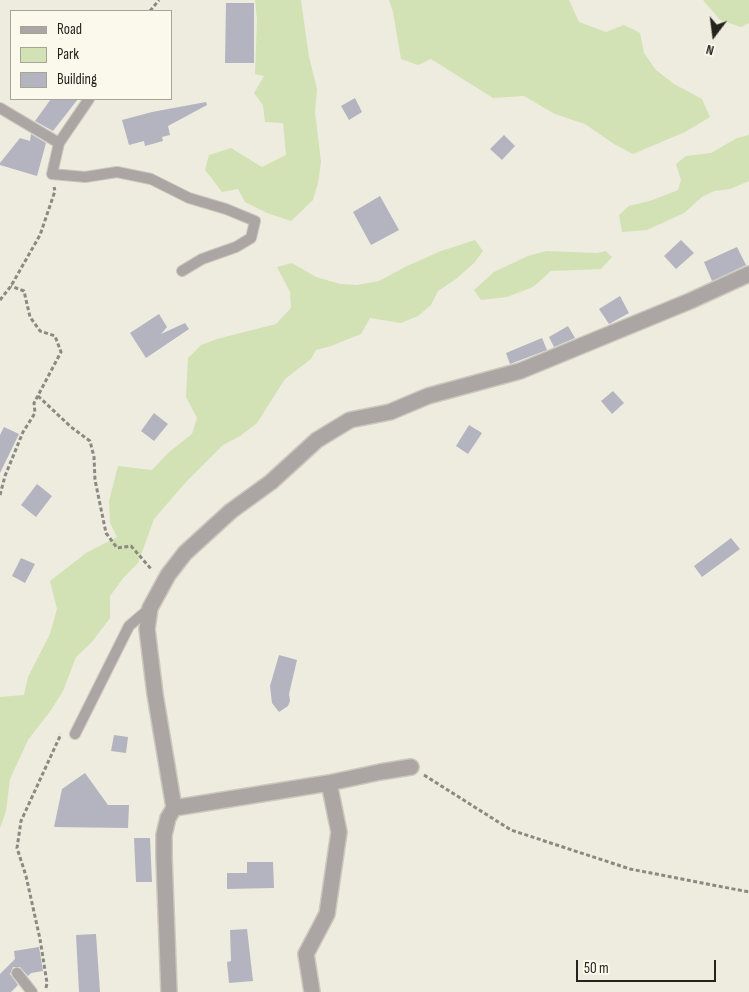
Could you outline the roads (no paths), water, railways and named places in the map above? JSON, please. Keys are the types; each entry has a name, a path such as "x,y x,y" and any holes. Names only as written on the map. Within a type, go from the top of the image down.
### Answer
{"street":[{"path":"169,992 164,835 168,818 174,808 155,694 147,629 150,608 168,575 184,554 231,511 271,482 317,440 350,420 390,412 428,396 520,371 690,301 749,274"},
{"path":"174,808 329,783 411,767"},
{"path":"312,992 306,954 327,914 339,832 329,783"}],"lane":[{"path":"88,100 59,143 52,174 85,177 117,172 151,179 189,198 226,209 256,221 251,238 236,248 202,259 182,271"},
{"path":"0,108 59,143"},
{"path":"76,734 129,626 150,608"},
{"path":"17,973 32,992"}]}
